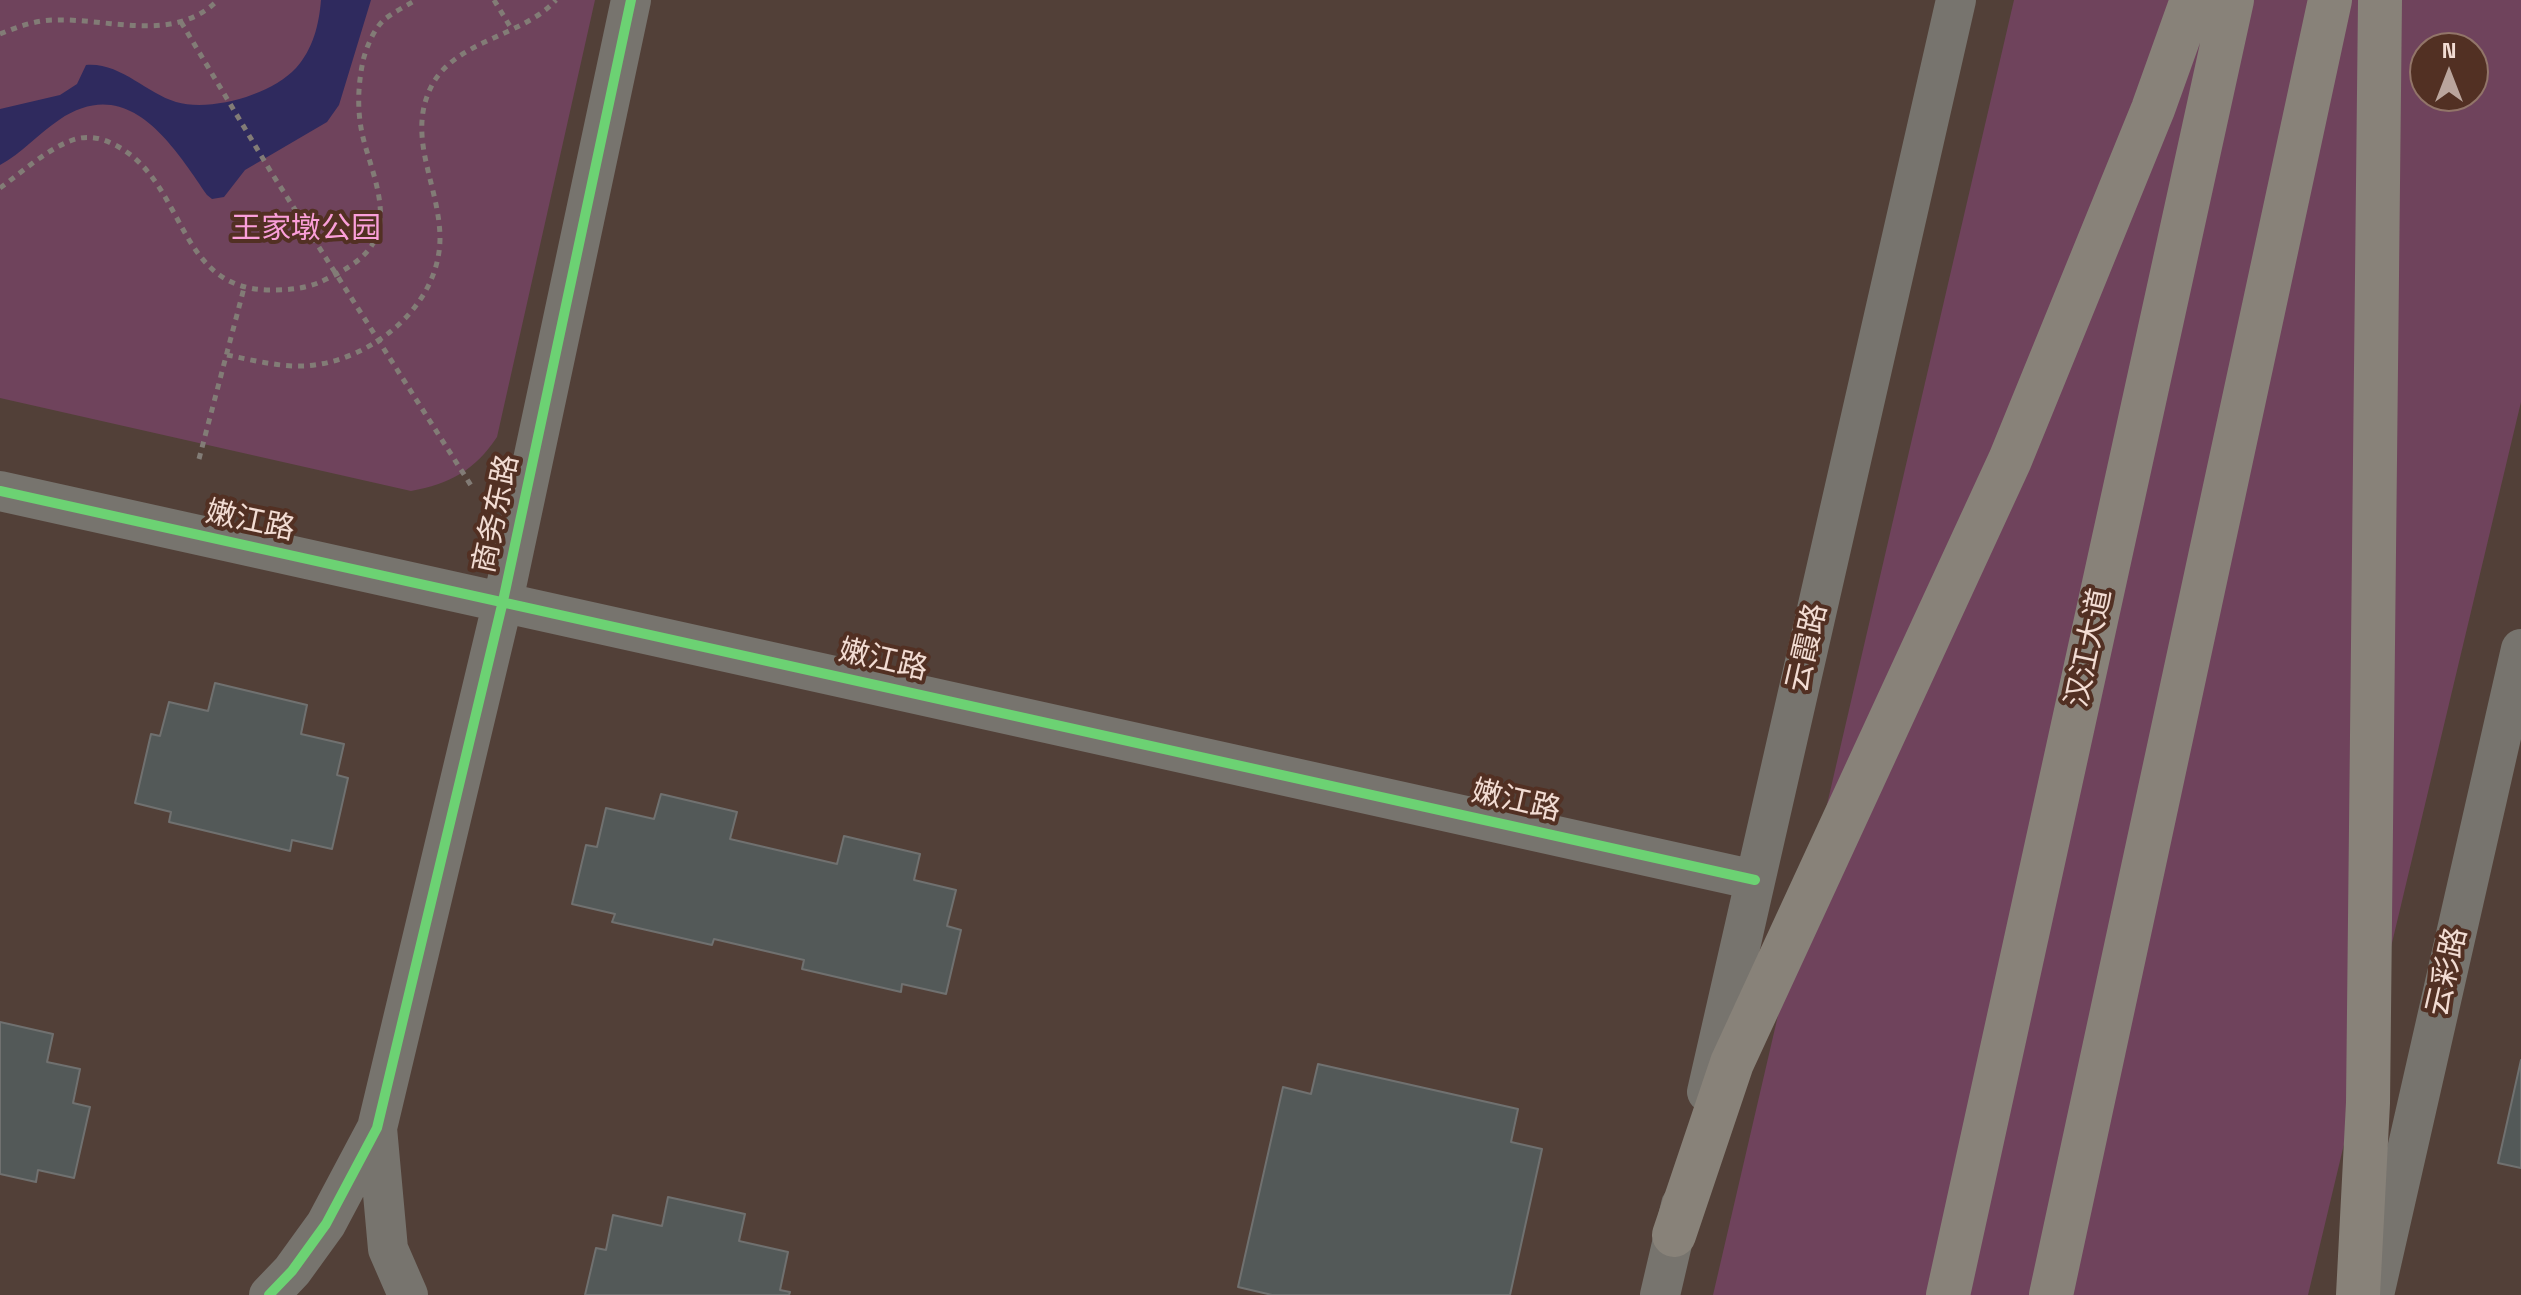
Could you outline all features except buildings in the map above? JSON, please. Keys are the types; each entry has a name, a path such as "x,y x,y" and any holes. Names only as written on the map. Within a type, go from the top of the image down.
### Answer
{"highway":[{"path":"1674,1235 1707,1132 1764,985 2010,460 2153,109 2192,0"},
{"name":"汉江大道","path":"1948,1295 2232,0"},
{"path":"2051,1295 2330,0"},
{"path":"2358,1295 2368,1103 2380,0"}],"street":[{"name":"商务东路","path":"377,1128 503,601 631,0"},
{"name":"云霞路","path":"1660,1295 1956,0"},
{"name":"嫩江路","path":"0,491 1755,880"},
{"name":"云彩路","path":"2374,1295 2521,649"},
{"path":"269,1295 292,1271 326,1224 377,1128"},
{"path":"377,1128 388,1249 408,1295"}],"path":[{"path":"0,34 50,20 148,26 181,22 210,8 218,0"},
{"path":"0,188 72,140 99,137 125,149 148,168 208,267 228,284 288,290 317,283 359,259 374,243 380,210 362,132 358,84 365,50 383,20 416,0"},
{"path":"494,0 511,28"},
{"path":"227,355 303,366 333,362 378,340 402,323 419,301 433,270 440,242 438,215 420,137 424,104 434,81 451,63 537,15 556,0"},
{"path":"181,22 271,172 472,487"},
{"path":"199,459 244,288"}],"green space":[{"name":"王家墩公园","path":"0,0 595,0 497,437 489,449 450,480 411,491 0,398"},
{"path":"2014,0 2521,0 2521,402 2308,1295 1713,1295"}],"shaded area":[{"path":"321,0 371,0 339,105 327,122 245,170 224,197 212,199 207,195 179,155 146,121 127,110 106,105 84,108 59,120 0,165 0,109 60,95 77,84 86,65 110,68 165,98 190,105 223,103 272,86 296,68 307,53 317,27"}],"cycle path":[{"path":"269,1295 292,1271 326,1224 377,1128 503,601 631,0"},
{"path":"0,491 1755,880"}]}
